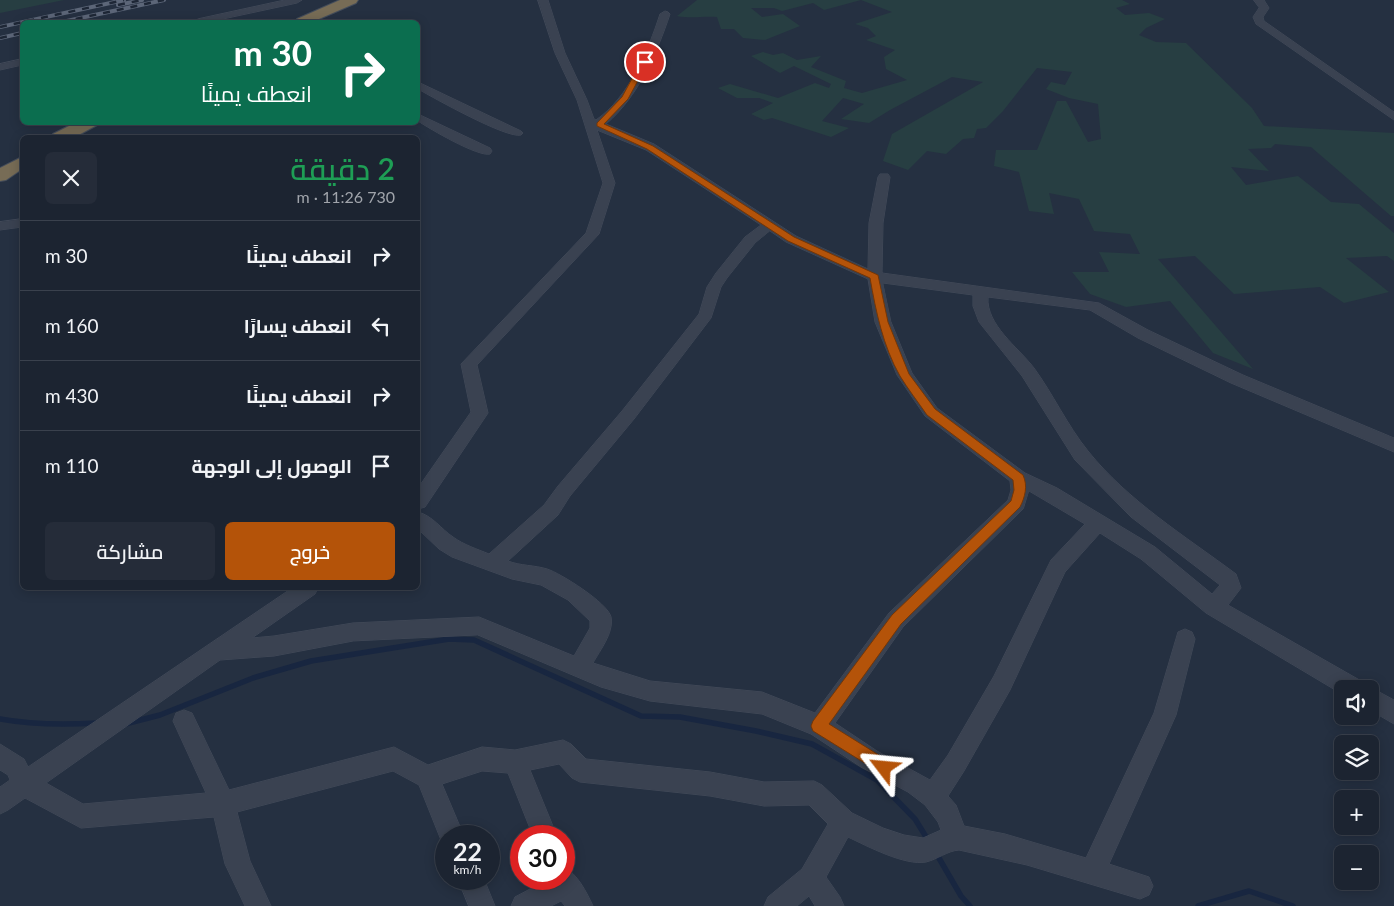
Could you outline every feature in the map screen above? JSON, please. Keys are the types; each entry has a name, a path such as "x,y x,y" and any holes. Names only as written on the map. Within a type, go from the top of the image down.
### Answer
{"highway":[{"path":"306,20 351,0"},
{"path":"316,20 359,0"},
{"path":"65,135 85,125"},
{"path":"76,135 94,125"},
{"path":"0,169 20,158"},
{"path":"0,176 20,163"}],"street":[{"path":"207,20 297,0"},
{"path":"420,499 480,413 470,364 592,234 609,183 593,125 560,53 542,0"},
{"path":"1259,0 1264,8 1258,16 1259,22 1394,117"},
{"path":"593,125 626,98 660,32 665,14"},
{"path":"0,67 20,62"},
{"path":"420,86 474,114 517,133"},
{"path":"420,117 442,131 486,151"},
{"path":"593,125 650,148 791,239 874,277 1094,306 1143,334 1238,379 1394,445"},
{"path":"884,177 876,223 874,277 883,322 905,375 931,412 1019,478 1051,493 1148,553 1213,607 1339,680"},
{"path":"0,226 20,223"},
{"path":"493,563 551,510 564,491 628,415 706,315 714,286 721,276 750,240 769,224"},
{"path":"981,291 980,306 988,322 1028,372 1081,455 1138,512 1229,580 1231,588 1213,607"},
{"path":"819,726 896,620 1016,504 1020,490 1019,478"},
{"path":"420,521 446,543 459,551 512,571 545,577 575,594 600,617 600,630 579,668"},
{"path":"933,797 956,763 1002,683 1058,566 1099,522"},
{"path":"0,802 78,744 305,590"},
{"path":"215,651 274,646 353,632 479,626 601,677 650,691 762,703 819,726 869,759 916,784 933,797 947,814 941,843"},
{"path":"1092,874 1137,780 1165,715 1185,639"},
{"path":"1379,704 1394,714"},
{"path":"184,721 223,804 238,864 258,906"},
{"path":"427,777 482,760 515,762 563,752 580,770 710,784 764,794 814,793 844,822 892,844 941,843 1004,846 1092,874 1140,886"},
{"path":"0,756 16,767 24,784 81,816 223,804 394,759 427,777 447,825"},
{"path":"515,762 541,825"},
{"path":"778,906 811,878 844,822"},
{"path":"811,878 830,906"},
{"path":"475,890 482,906"},
{"path":"524,906 550,890"},
{"path":"569,890 580,906"}],"green space":[{"path":"0,0 64,0 0,13"},
{"path":"697,0 861,0 824,10 813,3 782,11 774,8 751,8 762,17 783,14 800,26 765,40 743,38 734,29 721,29 717,17 677,16"},
{"path":"861,0 1122,0 1130,4 1116,8 1125,15 1149,13 1165,19 1146,28 1139,35 1156,42 1186,43 1252,108 1264,126 1394,133 1394,216 1391,216 1311,147 1275,144 1271,148 1248,149 1269,171 1231,167 1246,185 1298,176 1331,202 1359,204 1394,233 1394,261 1387,256 1346,258 1389,292 1344,303 1320,287 1234,294 1195,256 1158,259 1253,369 1213,353 1170,301 1126,307 1090,294 1072,272 1109,272 1099,252 1140,254 1130,234 1094,231 1079,199 1049,193 1054,214 1029,211 1019,172 994,166 996,150 1037,150 1057,101 1066,101 1088,142 1101,139 1098,104 1069,98 1046,89 1051,82 1065,85 1072,72 1037,68 1003,111 986,128 977,129 974,138 963,139 946,154 927,151 908,170 883,161 892,134 983,82 952,77 869,123 841,119 864,104 843,98 822,121 849,128 831,137 772,118 764,120 751,114 773,103 759,98 737,98 718,88 730,84 778,98 815,83 829,88 831,84 794,66 780,73 751,56 763,52 773,55 783,53 797,60 821,56 811,67 846,81 844,88 862,93 907,80 886,69 884,57 895,50 866,40 876,36 868,28 855,24 892,12"}],"waterway":[{"path":"125,724 160,715 253,678 311,661 449,639 474,640 641,716 680,717 756,731 812,744 877,780 915,819 928,840"},
{"path":"0,719 48,724 97,723"},
{"path":"936,853 961,896 970,906"},
{"path":"1198,906 1249,891 1293,906"}],"railway":[{"path":"32,20 124,0"},
{"path":"118,5 142,0"},
{"path":"71,20 164,0"},
{"path":"0,27 20,23"},
{"path":"0,38 20,33"}],"route":[{"path":"645,62 626,98 599,124 650,148 791,239 874,277 883,322 905,375 922,400 931,412 1019,478 1020,490 1016,504 896,620 819,726 884,768"}]}
